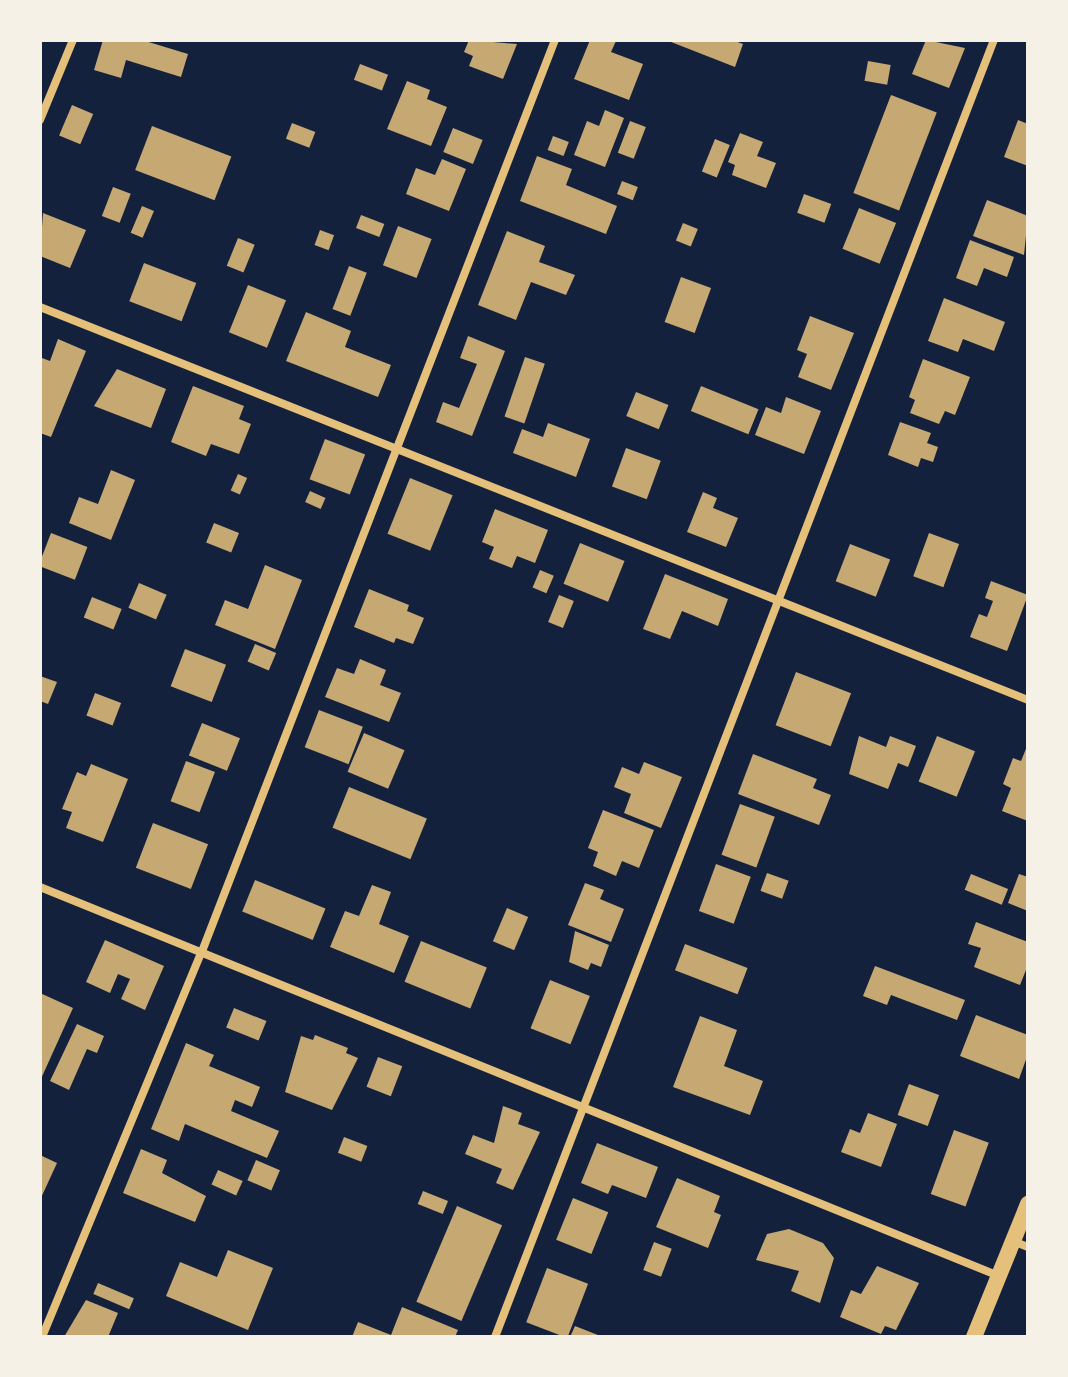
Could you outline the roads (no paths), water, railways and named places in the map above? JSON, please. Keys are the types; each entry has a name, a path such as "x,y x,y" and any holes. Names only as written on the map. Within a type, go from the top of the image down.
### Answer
{"main road":[{"path":"974,1337 999,1276 1021,1244 1028,1204"}],"street":[{"path":"40,120 73,40"},
{"path":"42,1337 201,954 555,40"},
{"path":"495,1337 994,40"},
{"path":"40,307 1028,700"},
{"path":"40,887 999,1276"}]}
